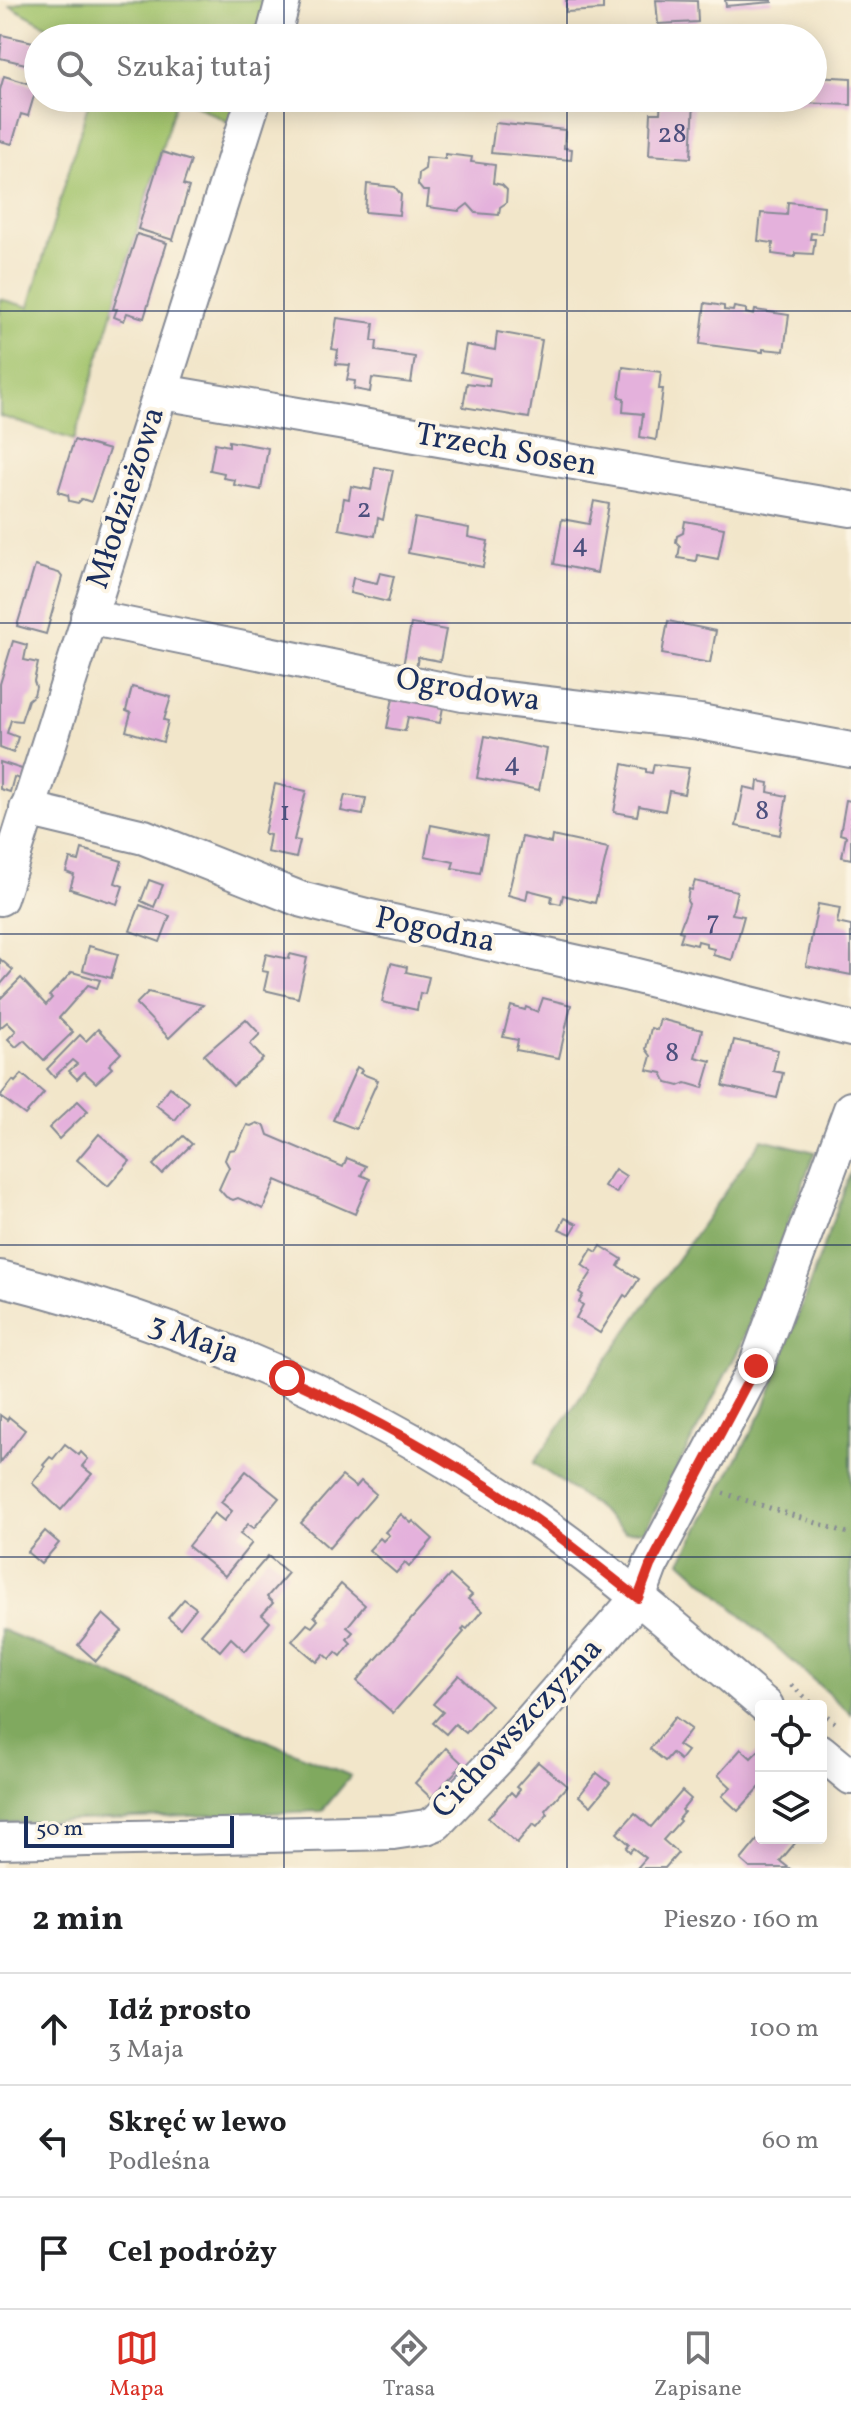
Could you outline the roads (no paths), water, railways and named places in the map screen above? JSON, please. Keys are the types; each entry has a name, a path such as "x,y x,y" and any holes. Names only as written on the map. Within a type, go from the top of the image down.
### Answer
{"street":[{"path":"277,24 283,0"},
{"name":"Młodzieżowa","path":"0,898 250,112"},
{"name":"Trzech Sosen","path":"162,392 851,509"},
{"name":"Ogrodowa","path":"88,617 463,694 700,722 851,750"},
{"name":"Pogodna","path":"27,809 144,837 300,899 629,974 851,1029"},
{"name":"Cichowszczyzna","path":"0,1841 393,1832 436,1823 500,1756 638,1598 650,1566 756,1366 851,1109"},
{"name":"3 Maja","path":"0,1278 184,1334 339,1402 479,1481 541,1523 638,1598 759,1700"},
{"path":"827,1757 851,1777"}]}
